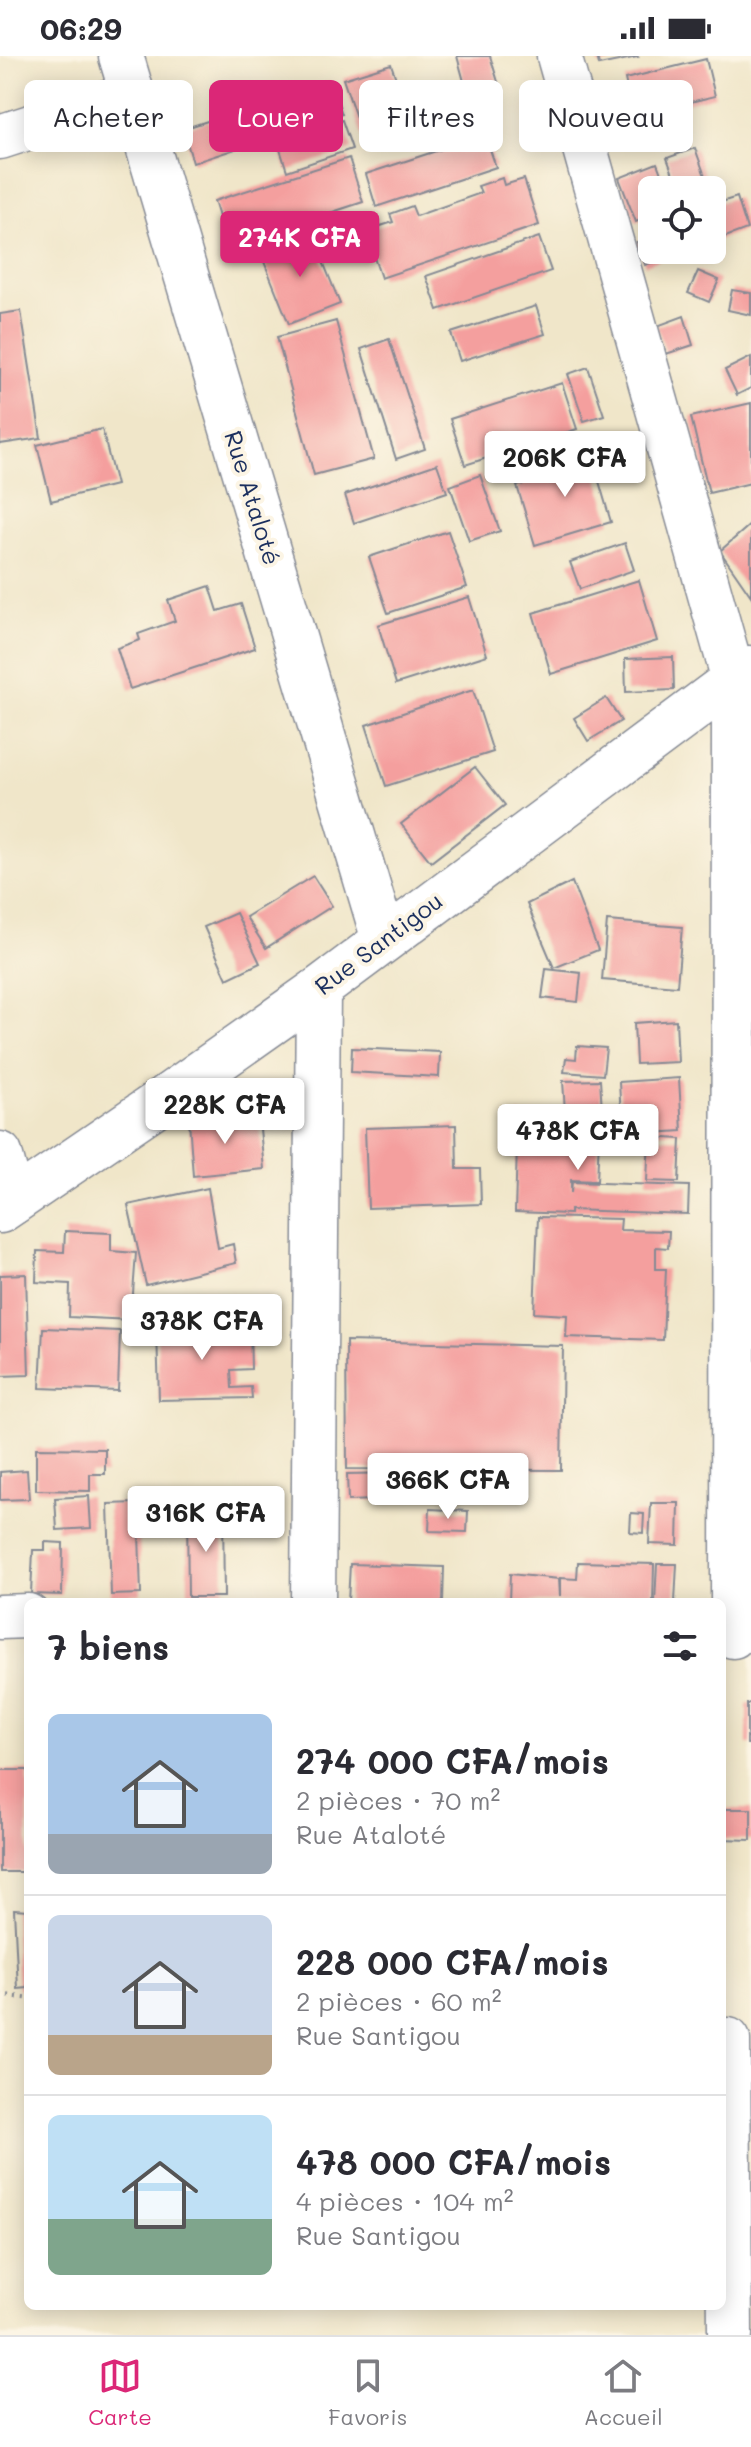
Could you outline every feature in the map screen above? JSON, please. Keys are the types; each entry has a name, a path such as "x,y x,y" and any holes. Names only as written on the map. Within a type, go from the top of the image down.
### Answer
{"street":[{"path":"559,56 742,673 735,1636"},
{"path":"0,137 126,75"},
{"name":"Rue Ataloté","path":"126,75 384,940"},
{"name":"Rue Santigou","path":"7,1206 318,990 742,673"},
{"path":"313,1598 318,990"},
{"path":"0,1154 7,1206"},
{"path":"0,1617 24,1616"},
{"path":"730,2335 734,2040"}],"path":[{"path":"0,1995 24,1998"}],"building":[{"path":"457,56 490,56 497,80 464,80"},
{"path":"597,56 637,56 638,57 599,65"},
{"path":"706,59 715,96 693,101 693,80 625,79"},
{"path":"391,64 396,80 359,80 359,126 343,79"},
{"path":"209,121 209,152 226,152 193,163 190,152 193,152 193,126"},
{"path":"343,123 352,149 287,171 281,152 343,152"},
{"path":"693,149 705,176 674,176 667,158 693,152"},
{"path":"433,152 491,152 496,167 376,207 366,174"},
{"path":"349,158 363,202 228,246 214,201"},
{"path":"657,163 662,176 638,176 636,222 619,178"},
{"path":"502,178 504,185 524,179 539,225 381,278 365,231 393,222 390,214 412,206 416,216 481,193 478,186"},
{"path":"737,197 747,229 726,237 726,201"},
{"path":"312,234 340,304 289,324 261,254"},
{"path":"539,237 551,271 438,310 426,276"},
{"path":"698,271 719,280 709,302 688,293"},
{"path":"732,290 751,293 751,315 728,310"},
{"path":"536,306 545,334 460,361 451,333"},
{"path":"21,311 41,438 0,444 0,314"},
{"path":"684,316 693,345 666,354 657,326"},
{"path":"336,321 374,459 314,475 277,337"},
{"path":"389,339 425,449 396,459 361,349"},
{"path":"751,357 751,388 737,395 725,370"},
{"path":"588,367 604,415 584,421 568,374"},
{"path":"562,383 577,429 465,465 450,419"},
{"path":"751,403 751,483 709,493 691,417"},
{"path":"102,429 116,485 51,501 37,445"},
{"path":"588,444 611,522 535,545 517,486 562,472 557,453"},
{"path":"437,464 447,492 354,523 345,495"},
{"path":"480,475 500,531 469,541 450,486"},
{"path":"751,524 751,596 720,551"},
{"path":"448,531 467,587 388,613 369,557"},
{"path":"625,543 634,570 580,589 570,562"},
{"path":"639,580 657,641 551,674 533,613"},
{"path":"210,586 218,611 241,604 255,648 130,689 117,648 140,640 138,634 175,621 168,600"},
{"path":"469,597 487,655 396,684 378,625"},
{"path":"673,657 674,690 626,692 625,659"},
{"path":"473,690 493,752 386,786 366,725"},
{"path":"606,698 621,721 588,741 574,718"},
{"path":"475,767 505,805 431,862 401,824"},
{"path":"313,876 332,906 266,948 246,917"},
{"path":"572,882 598,950 554,968 527,904"},
{"path":"236,913 260,963 227,979 204,927"},
{"path":"607,921 682,927 677,986 602,980"},
{"path":"546,969 581,973 578,1002 542,998"},
{"path":"676,1020 678,1062 636,1064 634,1023"},
{"path":"577,1046 606,1048 603,1075 564,1072 566,1058 576,1059"},
{"path":"352,1048 440,1052 439,1077 351,1072"},
{"path":"679,1078 682,1131 622,1135 619,1082"},
{"path":"600,1080 602,1110 565,1111 563,1081"},
{"path":"518,1114 600,1117 597,1181 571,1180 571,1193 572,1182 689,1186 688,1214 570,1210 570,1214 515,1212"},
{"path":"210,1117 211,1123 259,1119 264,1169 193,1176 189,1120"},
{"path":"456,1125 457,1169 480,1169 481,1204 368,1208 365,1128"},
{"path":"649,1137 681,1139 679,1182 647,1181"},
{"path":"208,1188 218,1248 233,1244 236,1263 146,1285 128,1205"},
{"path":"538,1217 621,1219 620,1230 669,1231 668,1248 656,1247 656,1269 666,1269 663,1340 566,1337 567,1315 534,1313"},
{"path":"65,1231 111,1233 111,1251 136,1253 131,1320 69,1317 70,1284 36,1282 37,1251 64,1252"},
{"path":"26,1274 29,1375 0,1376 0,1275"},
{"path":"250,1326 251,1369 231,1370 232,1388 251,1387 252,1398 159,1400 157,1329"},
{"path":"43,1328 120,1331 118,1391 40,1388"},
{"path":"346,1341 563,1346 561,1470 347,1469"},
{"path":"36,1448 105,1449 105,1474 90,1474 90,1491 36,1490"},
{"path":"27,1470 29,1499 0,1500 0,1472"},
{"path":"400,1473 400,1499 348,1501 347,1474"},
{"path":"89,1496 91,1528 57,1530 55,1498"},
{"path":"138,1503 141,1594 111,1595 108,1504"},
{"path":"651,1503 679,1503 678,1545 649,1544"},
{"path":"430,1509 468,1511 467,1532 429,1531"},
{"path":"187,1511 223,1511 224,1597 188,1597"},
{"path":"631,1513 644,1514 643,1533 630,1532"},
{"path":"45,1542 63,1543 62,1595 31,1594 33,1550 45,1550"},
{"path":"578,1562 654,1564 653,1598 509,1598 510,1574 559,1579 560,1596 560,1578 577,1579"},
{"path":"350,1564 444,1567 443,1598 348,1598"},
{"path":"657,1564 677,1564 675,1598 655,1598"},
{"path":"747,1704 751,1704 751,1744 747,1744"},
{"path":"0,1770 24,1770 24,1872 0,1872"},
{"path":"726,1809 751,1809 751,1840 726,1839"},
{"path":"14,1909 24,1910 24,1988 18,1989"}]}
